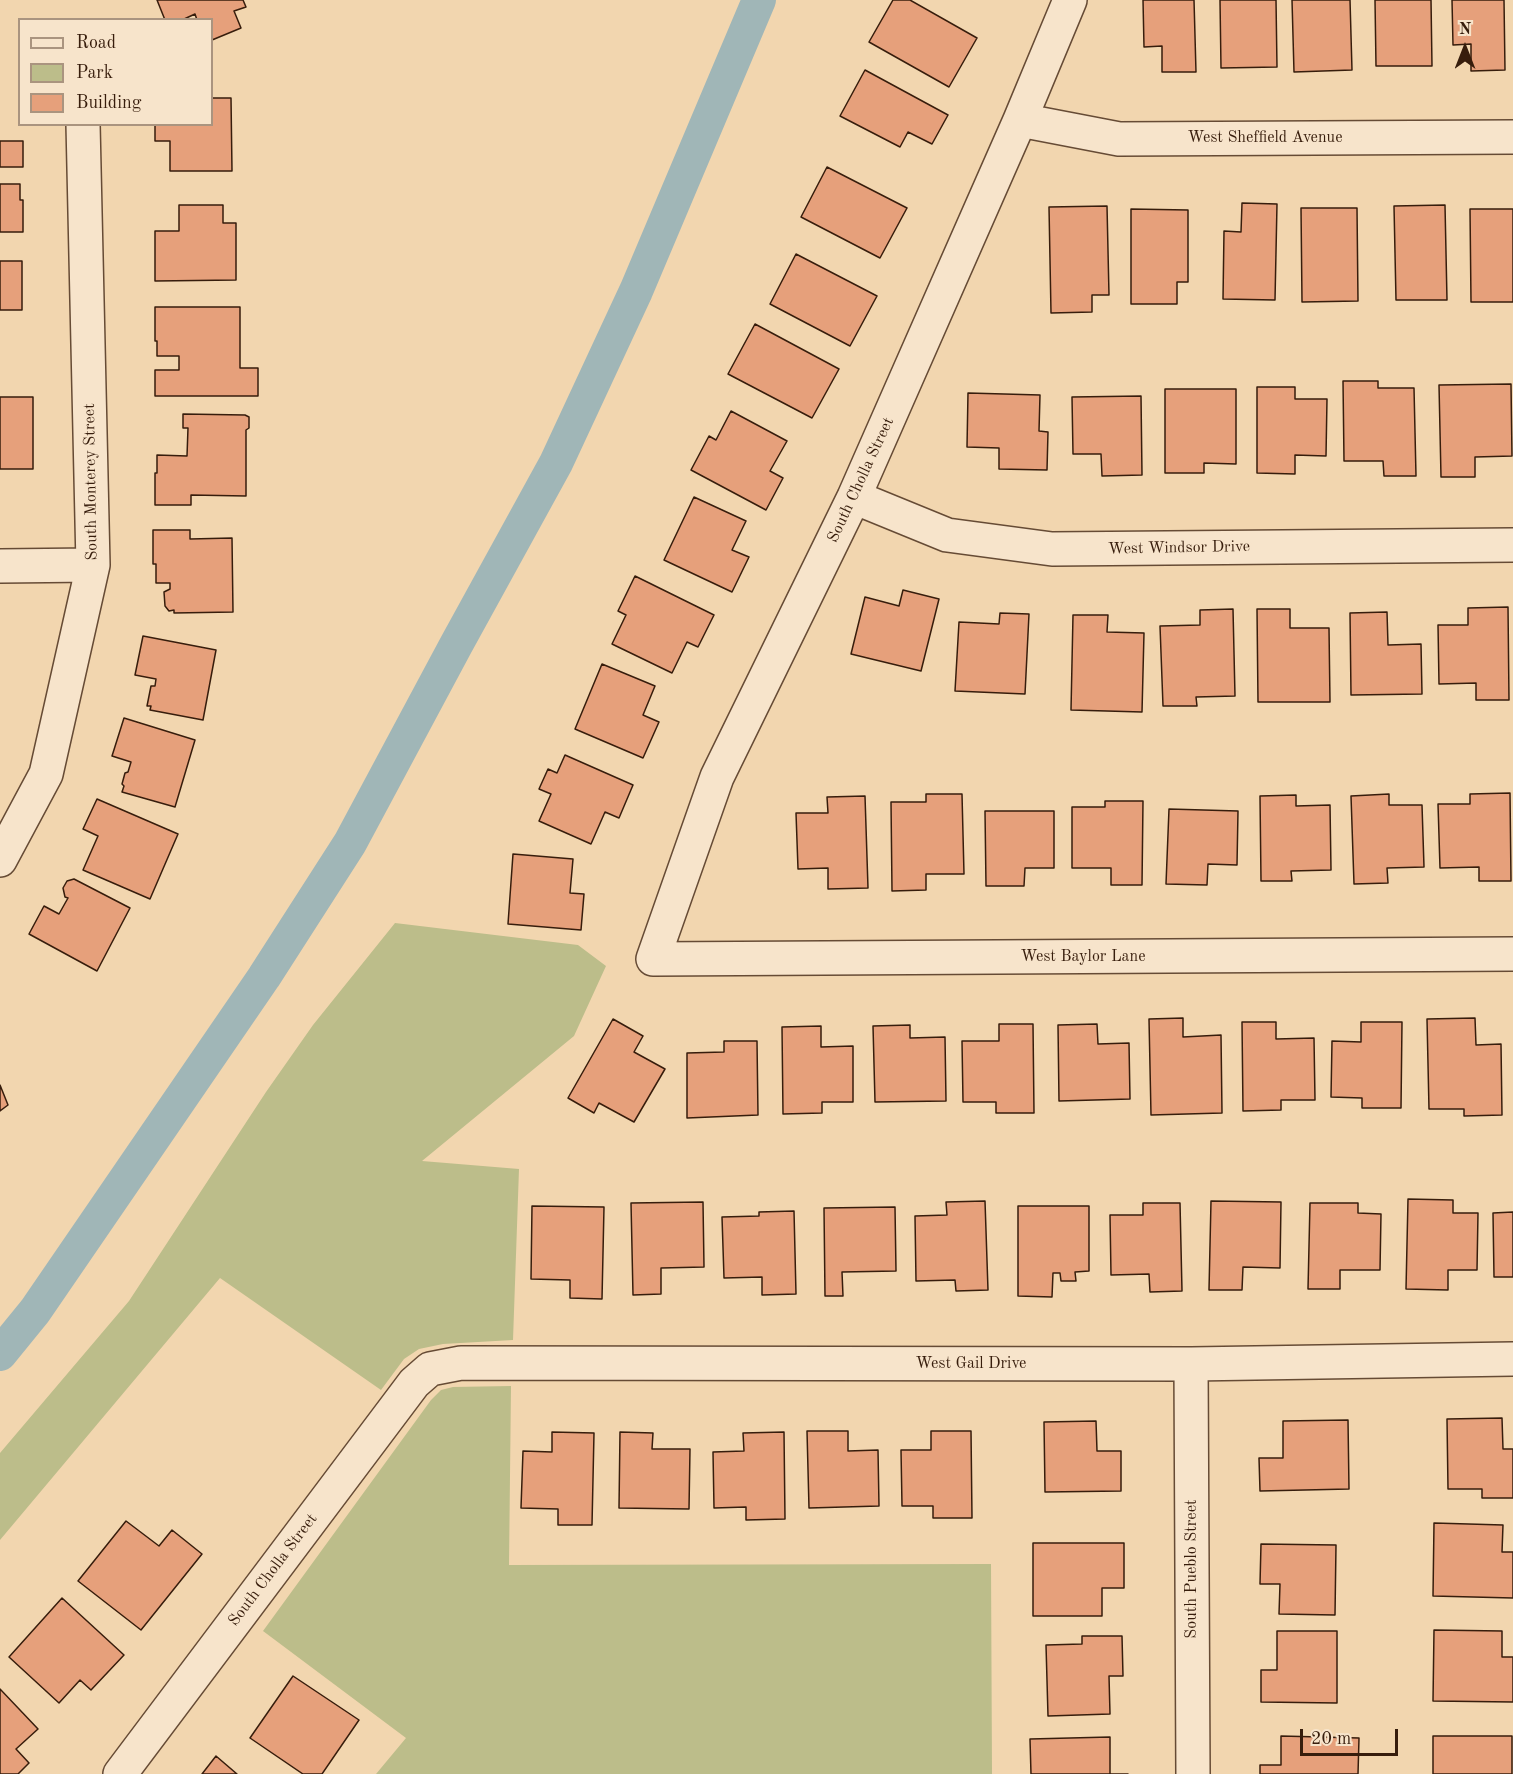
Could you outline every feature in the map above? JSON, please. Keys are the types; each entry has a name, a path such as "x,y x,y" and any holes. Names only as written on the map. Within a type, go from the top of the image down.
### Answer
{"street":[{"name":"South Cholla Street","path":"652,959 717,777 854,497 1020,120 1070,0"},
{"name":"West Sheffield Avenue","path":"1020,120 1119,139 1513,137"},
{"name":"South Monterey Street","path":"0,860 46,774 93,565 83,126"},
{"name":"West Windsor Drive","path":"854,497 947,535 1052,549 1513,545"},
{"path":"0,566 93,565"},
{"name":"West Baylor Lane","path":"652,959 1513,954"},
{"name":"West Gail Drive","path":"430,1369 461,1363 1191,1364 1513,1359"},
{"name":"South Pueblo Street","path":"1191,1364 1193,1774"},
{"name":"South Cholla Street","path":"120,1774 414,1383 430,1369"}],"green space":[{"path":"395,923 578,945 606,966 574,1036 422,1161 519,1169 513,1340 443,1344 419,1349 404,1359 381,1390 220,1278 0,1540 0,1453 129,1301 266,1092 313,1025"},
{"path":"511,1386 509,1565 991,1564 992,1774 376,1774 406,1738 263,1631 431,1400 441,1390 453,1387"}],"building":[{"path":"157,0 243,0 246,7 234,11 241,28 213,40 213,18 196,18 195,14 186,18 164,18"},
{"path":"893,0 910,0 977,38 949,87 869,42"},
{"path":"1143,0 1194,0 1196,72 1162,72 1162,46 1144,47"},
{"path":"1220,0 1276,0 1277,67 1221,68"},
{"path":"1292,0 1350,0 1352,70 1294,72"},
{"path":"1375,0 1431,0 1432,66 1376,66"},
{"path":"1452,0 1504,0 1505,70 1471,71 1471,44 1453,45"},
{"path":"865,70 948,115 932,144 908,132 900,147 840,116"},
{"path":"213,98 231,98 232,171 170,171 170,141 155,141 155,126 213,126"},
{"path":"0,141 23,141 23,167 0,167"},
{"path":"827,167 907,208 880,258 801,217"},
{"path":"0,184 20,184 20,200 23,200 23,232 0,232"},
{"path":"1242,203 1277,204 1275,300 1223,299 1224,231 1241,232"},
{"path":"179,205 223,205 223,223 236,223 236,280 155,281 155,231 179,231"},
{"path":"1445,205 1447,300 1396,300 1394,206"},
{"path":"1107,206 1109,295 1092,295 1092,312 1051,313 1049,207"},
{"path":"1301,208 1357,208 1358,301 1302,302"},
{"path":"1131,209 1188,210 1188,282 1177,282 1177,304 1131,304"},
{"path":"1470,209 1513,209 1513,302 1471,302"},
{"path":"796,254 877,296 850,346 770,304"},
{"path":"0,261 22,261 22,310 0,310"},
{"path":"155,307 240,307 240,368 258,368 258,396 155,396 155,370 179,370 179,356 157,356"},
{"path":"755,324 839,369 812,418 728,374"},
{"path":"1343,381 1378,381 1378,388 1414,388 1416,476 1384,476 1383,461 1344,461"},
{"path":"1511,384 1512,456 1475,457 1475,477 1441,477 1439,385"},
{"path":"1257,387 1295,387 1295,399 1327,399 1326,456 1295,455 1295,474 1257,473"},
{"path":"1165,389 1236,389 1236,464 1204,463 1204,473 1165,473"},
{"path":"968,393 1040,395 1039,431 1048,432 1047,470 999,469 999,448 967,447"},
{"path":"1141,396 1142,475 1102,476 1101,454 1073,454 1072,397"},
{"path":"0,397 33,397 33,469 0,469"},
{"path":"731,411 787,441 770,471 783,478 766,510 691,470 709,436 716,440"},
{"path":"183,414 245,415 249,417 249,428 246,430 246,496 191,495 191,505 155,505 157,455 187,456 188,428 183,428"},
{"path":"694,497 746,521 732,550 749,557 732,592 664,560"},
{"path":"153,530 190,530 190,539 232,538 233,612 174,613 174,610 169,611 165,606 164,592 170,589 170,583 156,583 156,564 153,564"},
{"path":"635,576 714,615 698,647 687,642 672,673 612,644 626,615 618,611"},
{"path":"903,590 939,599 921,671 851,654 865,597 899,606"},
{"path":"1508,607 1509,700 1476,700 1476,683 1439,684 1438,625 1468,625 1468,608"},
{"path":"1233,609 1235,696 1196,697 1197,706 1163,706 1160,626 1200,625 1200,610"},
{"path":"1257,609 1290,609 1290,628 1329,628 1330,702 1258,702"},
{"path":"1387,612 1388,645 1421,644 1422,694 1351,695 1350,613"},
{"path":"1000,613 1029,614 1025,694 955,691 959,622 999,624"},
{"path":"1073,615 1108,615 1107,632 1144,633 1142,712 1071,710"},
{"path":"143,636 216,650 203,720 150,710 151,706 147,706 151,686 155,686 156,679 135,675"},
{"path":"602,664 655,686 643,715 659,722 643,758 575,729"},
{"path":"124,718 195,740 175,807 122,792 125,773 128,772 131,762 112,756"},
{"path":"565,755 633,785 619,818 605,812 591,844 539,821 551,794 539,789 548,769 557,773"},
{"path":"1510,793 1511,881 1479,881 1479,867 1440,868 1438,804 1470,804 1470,794"},
{"path":"926,794 962,794 964,874 926,874 926,890 892,891 891,802 926,802"},
{"path":"1389,794 1389,805 1422,805 1424,867 1387,868 1388,883 1354,884 1351,796"},
{"path":"1296,795 1296,806 1330,805 1331,870 1291,871 1292,881 1261,881 1260,796"},
{"path":"865,796 868,888 828,889 828,868 798,869 796,813 828,813 827,797"},
{"path":"97,799 178,834 150,899 83,870 98,836 83,829"},
{"path":"1105,801 1143,801 1142,885 1111,885 1111,868 1072,868 1072,807 1105,807"},
{"path":"1169,809 1238,811 1237,865 1208,864 1207,885 1166,884"},
{"path":"985,811 1054,811 1054,868 1025,868 1024,886 986,886"},
{"path":"513,854 573,859 570,893 584,894 581,930 508,924"},
{"path":"74,879 130,908 97,971 29,934 44,906 59,914 68,898 65,897 63,888 67,881"},
{"path":"1183,1018 1183,1037 1221,1035 1222,1113 1151,1115 1149,1019"},
{"path":"1475,1018 1476,1045 1501,1044 1502,1115 1464,1116 1464,1109 1429,1109 1427,1019"},
{"path":"613,1019 643,1036 634,1052 665,1069 634,1122 599,1103 594,1113 568,1098"},
{"path":"1242,1022 1276,1022 1276,1039 1314,1038 1315,1100 1281,1100 1281,1110 1243,1111"},
{"path":"1361,1022 1402,1022 1401,1108 1362,1108 1362,1098 1331,1097 1332,1041 1361,1042"},
{"path":"999,1024 1033,1024 1034,1113 996,1113 996,1102 963,1102 962,1041 999,1041"},
{"path":"1097,1024 1098,1044 1129,1043 1130,1099 1059,1101 1058,1025"},
{"path":"910,1025 910,1038 945,1037 946,1101 875,1102 873,1026"},
{"path":"821,1026 821,1047 853,1046 853,1102 822,1102 822,1113 783,1114 782,1027"},
{"path":"724,1041 757,1041 758,1115 687,1118 687,1053 724,1052"},
{"path":"0,1085 8,1105 0,1111"},
{"path":"1408,1199 1453,1200 1453,1213 1478,1213 1477,1270 1448,1270 1448,1290 1406,1289"},
{"path":"985,1201 988,1290 956,1291 955,1280 916,1281 915,1216 947,1215 946,1202"},
{"path":"1211,1201 1281,1202 1280,1268 1243,1267 1242,1290 1209,1290"},
{"path":"703,1202 704,1267 661,1268 661,1294 633,1295 631,1203"},
{"path":"1143,1203 1180,1203 1182,1291 1150,1292 1149,1274 1111,1275 1110,1215 1143,1215"},
{"path":"1310,1203 1358,1203 1358,1213 1381,1214 1380,1270 1340,1270 1340,1289 1308,1289"},
{"path":"532,1206 604,1207 602,1299 570,1298 570,1280 531,1279"},
{"path":"1018,1206 1089,1206 1089,1271 1075,1272 1076,1281 1061,1281 1060,1273 1053,1273 1052,1297 1018,1296"},
{"path":"895,1207 896,1271 842,1272 843,1296 825,1296 824,1208"},
{"path":"794,1211 796,1294 762,1295 762,1277 724,1278 722,1217 759,1216 759,1212"},
{"path":"1513,1212 1513,1277 1494,1277 1493,1213"},
{"path":"1502,1418 1503,1449 1513,1449 1513,1498 1482,1498 1482,1489 1448,1489 1447,1419"},
{"path":"1348,1420 1349,1489 1260,1491 1259,1458 1283,1458 1283,1421"},
{"path":"1096,1421 1097,1451 1121,1451 1121,1491 1045,1492 1044,1422"},
{"path":"807,1431 848,1431 848,1451 878,1450 879,1506 809,1508"},
{"path":"931,1431 971,1431 972,1518 933,1518 933,1506 902,1506 901,1450 931,1450"},
{"path":"552,1432 594,1433 592,1525 558,1525 558,1509 521,1508 523,1451 552,1452"},
{"path":"620,1432 653,1433 652,1449 690,1449 689,1509 619,1508"},
{"path":"784,1432 785,1519 746,1520 746,1507 714,1508 713,1452 744,1451 743,1433"},
{"path":"126,1521 159,1546 172,1530 202,1554 141,1630 78,1581"},
{"path":"1434,1523 1503,1525 1502,1552 1513,1552 1513,1598 1433,1596"},
{"path":"1033,1543 1124,1543 1124,1588 1102,1588 1102,1616 1033,1616"},
{"path":"1261,1544 1336,1545 1335,1615 1279,1614 1280,1584 1260,1584"},
{"path":"62,1598 124,1655 91,1690 80,1680 59,1703 9,1657"},
{"path":"1434,1630 1502,1631 1502,1657 1513,1657 1513,1702 1433,1701"},
{"path":"1277,1631 1337,1631 1337,1703 1261,1702 1261,1670 1277,1670"},
{"path":"1082,1636 1122,1636 1123,1676 1109,1676 1110,1714 1048,1716 1046,1645 1082,1644"},
{"path":"293,1676 359,1720 322,1774 303,1774 250,1738"},
{"path":"0,1689 38,1729 16,1749 29,1763 18,1774 0,1774"},
{"path":"1281,1736 1359,1738 1358,1774 1260,1774 1260,1765 1281,1765"},
{"path":"1433,1736 1512,1736 1512,1774 1433,1774"},
{"path":"1110,1737 1110,1774 1031,1774 1030,1739"},
{"path":"216,1756 237,1774 202,1774"}],"waterway":[{"path":"0,1354 35,1311 264,977 350,843 556,463 636,291 759,0"}]}
